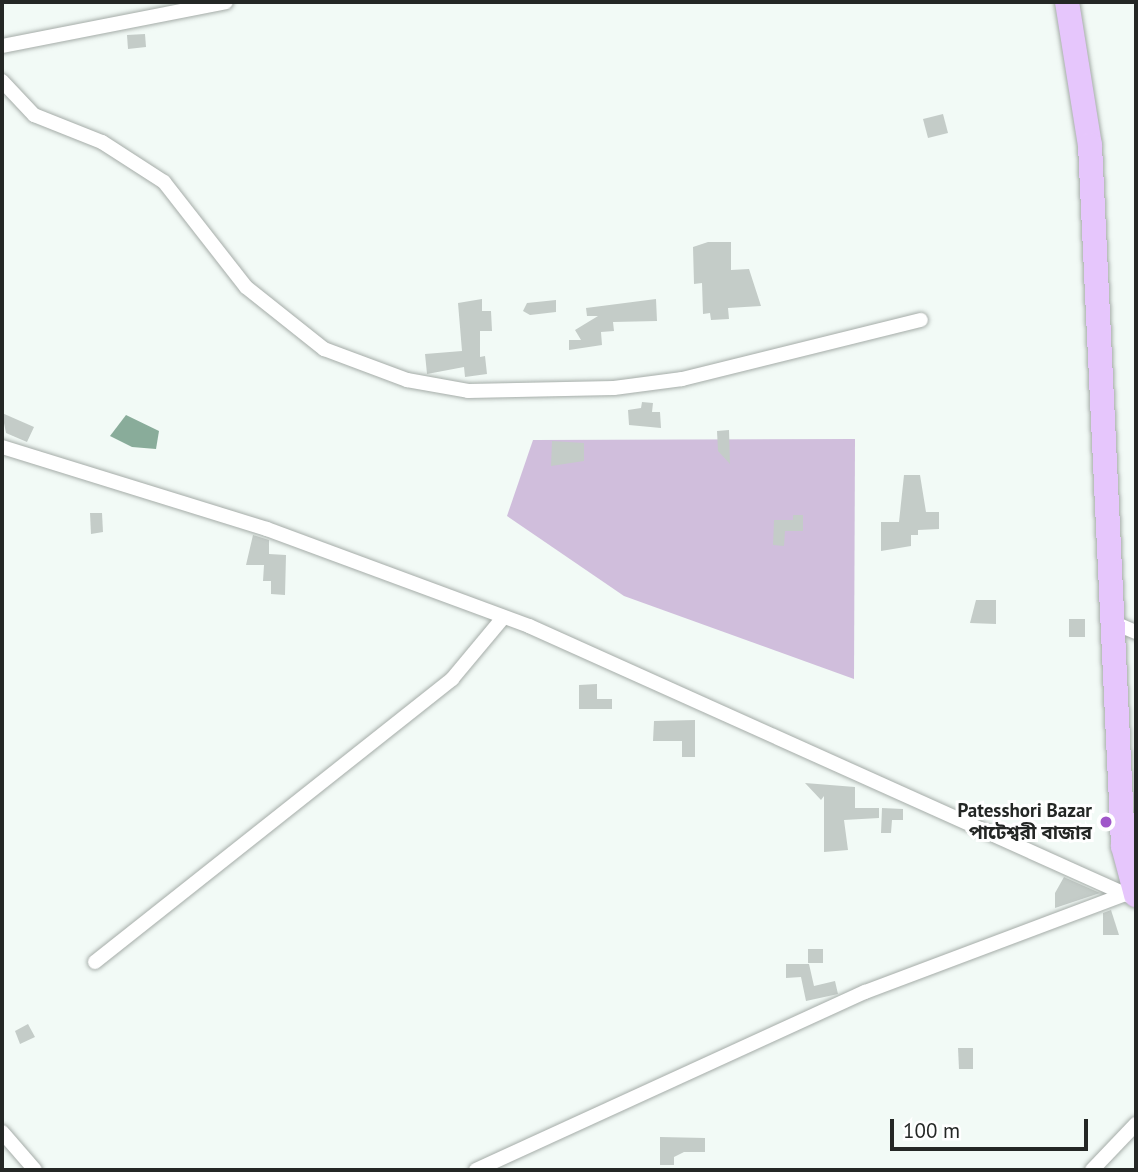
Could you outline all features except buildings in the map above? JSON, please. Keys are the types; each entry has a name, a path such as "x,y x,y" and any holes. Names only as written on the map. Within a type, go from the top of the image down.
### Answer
{"highway":[{"path":"1067,2 1090,145 1123,846 1134,896"}],"street":[{"path":"2,46 226,2"},
{"path":"2,81 34,115 102,142 164,182 246,287 324,349 407,380 468,391 614,388 682,379 921,320"},
{"path":"2,447 267,528 502,619 529,626 861,771 1134,896"},
{"path":"95,962 452,678 502,619"},
{"path":"1112,622 1136,632"},
{"path":"476,1170 865,992 1134,896"},
{"path":"1092,1170 1136,1124"},
{"path":"2,1132 35,1170"}],"shaded area":[{"path":"126,415 159,431 156,449 132,447 110,436"},
{"path":"855,439 854,679 624,596 507,516 533,440"}],"place":[{"name":"Patesshori Bazar পাটেশ্বরী বাজার","path":"1106,822"}]}
